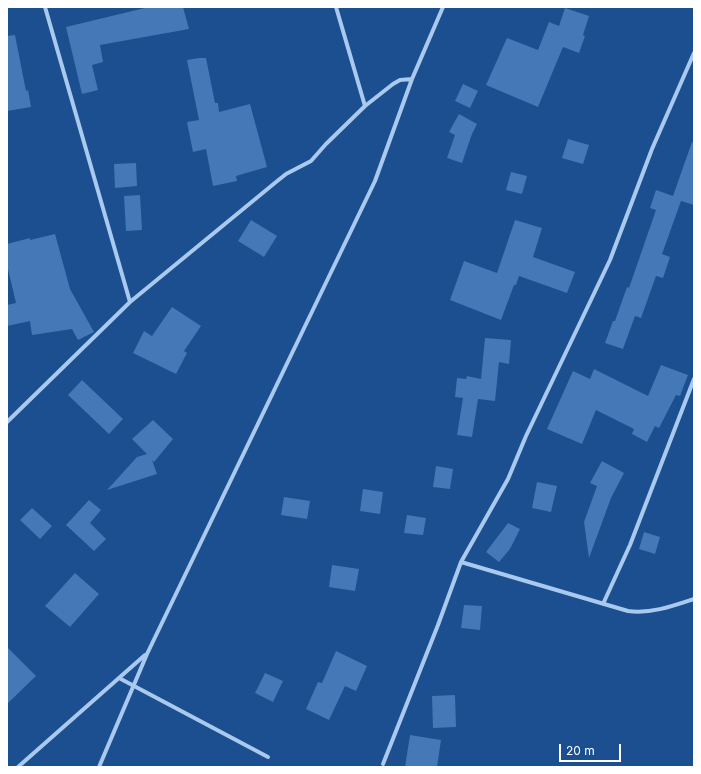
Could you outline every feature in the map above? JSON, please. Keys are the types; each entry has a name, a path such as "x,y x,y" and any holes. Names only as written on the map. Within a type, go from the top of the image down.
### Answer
{"street":[{"path":"45,7 130,302"},
{"path":"336,7 365,106"},
{"path":"99,767 147,654 375,182 412,79 443,7"},
{"path":"383,764 438,625 461,562 508,479 526,436 610,260 652,149 694,53"},
{"path":"7,422 130,302 286,174 311,161 326,144 365,106 393,84 400,80 412,79"},
{"path":"603,604 630,545 694,379"},
{"path":"461,562 603,604 639,613 649,612 694,599"},
{"path":"18,767 147,654"},
{"path":"119,678 268,757"}],"building":[{"path":"149,7 183,7 189,29 100,45 103,62 92,65 98,90 82,94 66,27"},
{"path":"565,8 589,16 583,35 585,36 579,53 563,47 538,107 486,85 507,38 538,50 549,22 559,26"},
{"path":"15,35 26,91 28,90 31,107 7,111 7,36"},
{"path":"206,58 215,103 218,103 219,112 250,104 267,167 236,176 237,181 213,186 206,149 193,152 187,122 199,120 187,60"},
{"path":"463,84 478,91 470,108 455,101"},
{"path":"459,114 477,124 462,163 447,158 455,135 449,132"},
{"path":"568,139 589,145 583,164 562,158"},
{"path":"692,142 694,143 694,205 681,201 662,254 670,257 663,278 656,276 641,318 635,316 623,349 605,343 613,321 615,321 627,287 629,288 656,210 650,208 656,190 673,196"},
{"path":"136,163 137,186 115,188 114,164"},
{"path":"511,172 527,176 522,194 506,190"},
{"path":"140,195 142,230 126,231 124,196"},
{"path":"251,220 277,236 264,257 238,241"},
{"path":"515,220 542,228 533,257 575,272 567,293 519,276 516,285 514,285 501,320 450,300 464,261 497,273"},
{"path":"55,234 70,289 94,332 78,340 72,329 32,335 30,321 7,326 7,305 16,303 7,265 7,244"},
{"path":"172,307 201,326 184,351 187,353 176,374 133,353 144,331 152,336"},
{"path":"485,338 511,340 509,364 499,362 495,401 478,399 472,437 457,435 463,398 455,397 457,378 466,379 467,376 481,379"},
{"path":"661,365 688,375 680,396 676,395 659,428 655,426 647,442 632,434 634,429 596,410 582,444 547,429 573,371 590,379 594,369 648,396"},
{"path":"82,380 123,419 109,434 68,395"},
{"path":"153,420 173,439 154,462 152,460 157,474 107,490 137,457 147,454 132,439"},
{"path":"602,461 624,473 611,498 589,558 584,522 597,486 590,483"},
{"path":"436,466 453,469 450,489 433,487"},
{"path":"537,482 557,486 551,512 532,508"},
{"path":"363,489 383,492 380,514 360,511"},
{"path":"284,497 310,501 307,519 281,515"},
{"path":"89,500 101,510 90,523 106,539 94,551 66,525"},
{"path":"32,508 52,526 40,539 20,520"},
{"path":"407,515 426,518 423,535 404,533"},
{"path":"508,523 520,529 510,549 499,562 486,552"},
{"path":"644,532 660,537 655,554 639,549"},
{"path":"332,565 359,569 355,591 329,587"},
{"path":"75,573 99,594 70,627 45,606"},
{"path":"464,605 482,606 480,630 461,628"},
{"path":"7,647 36,676 7,704"},
{"path":"336,651 367,666 356,691 345,686 329,720 306,709 318,682 322,683"},
{"path":"265,673 283,681 273,702 255,693"},
{"path":"455,695 456,727 433,728 432,696"},
{"path":"410,735 441,740 437,767 405,767"}]}
